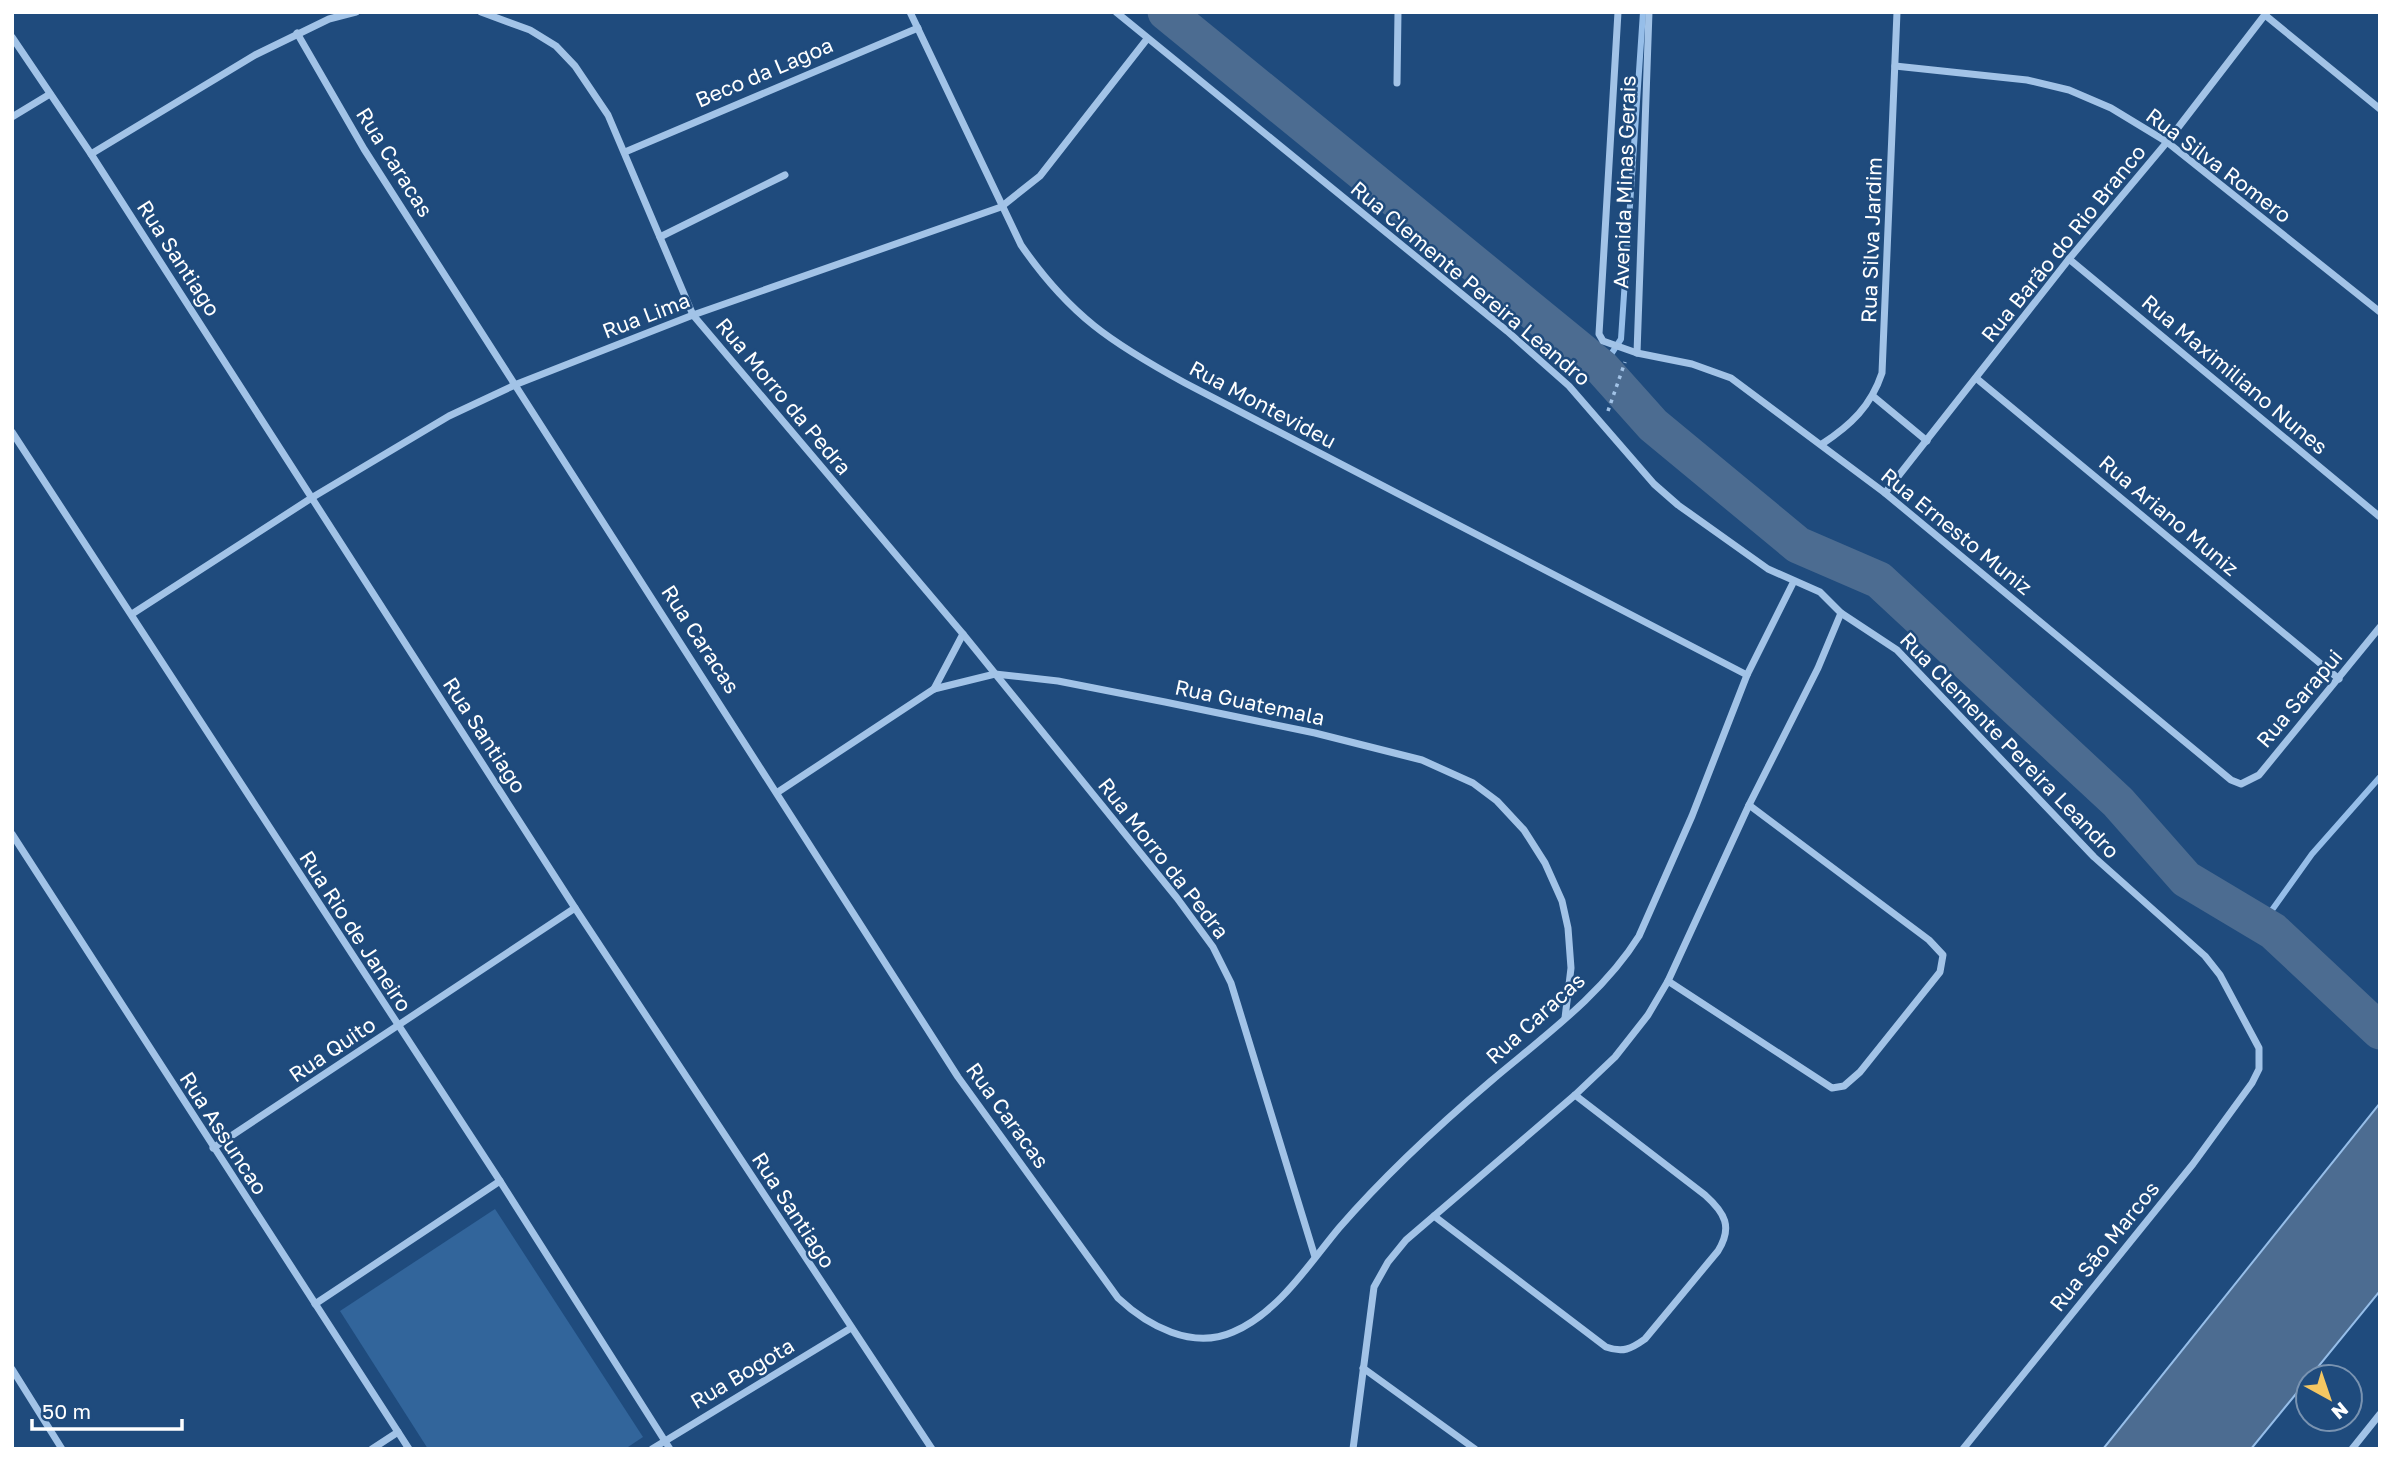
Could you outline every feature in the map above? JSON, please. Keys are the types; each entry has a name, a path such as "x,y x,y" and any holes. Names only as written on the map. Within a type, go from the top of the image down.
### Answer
{"street":[{"path":"91,154 297,33 329,19 356,12"},
{"name":"Rua Morro da Pedra","path":"481,12 530,30 556,46 593,89 625,152 693,315 963,634 1177,898 1213,947 1231,983 1315,1256"},
{"name":"Rua Montevideu","path":"910,12 1000,207 1044,278 1088,323 1123,349 1747,675"},
{"name":"Rua Clemente Pereira Leandro","path":"1116,12 1507,331 1569,386 1654,484 1678,506 1717,537 1793,583 1820,593 1841,613 1897,650 2094,857 2206,956 2232,994 2261,1057"},
{"path":"1397,83 1398,12"},
{"name":"Avenida Minas Gerais","path":"1603,341 1599,334 1618,12"},
{"name":"Avenida Minas Gerais","path":"1637,353 1649,12"},
{"name":"Rua Silva Jardim","path":"1822,444 1842,432 1874,397 1882,373 1897,12"},
{"path":"2266,14 2380,109"},
{"name":"Rua Barão do Rio Branco","path":"1885,494 2068,259 2167,142 2266,14"},
{"name":"Beco da Lagoa","path":"625,152 918,27"},
{"name":"Rua Caracas","path":"297,33 364,149 517,384 958,1077 1105,1282 1134,1313 1165,1331 1212,1338 1234,1332 1270,1306 1361,1203 1410,1154 1564,1019 1628,955 1692,816 1747,675 1793,583"},
{"name":"Rua Santiago","path":"12,37 91,154 575,908 932,1449"},
{"name":"Rua Lima","path":"132,614 313,498 449,416 517,384 693,315 1000,207 1040,176 1147,39"},
{"name":"Rua Silva Romero","path":"1895,66 2027,80 2070,90 2111,107 2167,142 2380,312"},
{"path":"12,117 50,94"},
{"path":"660,237 785,176"},
{"name":"Rua Maximiliano Nunes","path":"2068,259 2380,517"},
{"name":"Rua Ernesto Muniz","path":"1603,341 1637,353 1692,364 1731,378 1885,494 2231,780 2241,784"},
{"name":"Rua Ariano Muniz","path":"1976,378 2339,679"},
{"path":"1874,397 1927,441"},
{"name":"Rua Rio de Janeiro","path":"12,432 397,1027 500,1181 670,1449"},
{"path":"1353,1449 1374,1287 1388,1262 1406,1240 1575,1095 1631,1038 1668,981 1749,805 1818,668 1841,613"},
{"name":"Rua Sarapui","path":"2241,784 2259,775 2380,628"},
{"path":"934,689 963,634"},
{"name":"Rua Guatemala","path":"778,792 934,689 995,674 1058,681 1315,733 1422,760 1473,783 1497,801 1524,830 1545,863 1562,901 1571,968 1564,1019"},
{"path":"1668,981 1832,1088 1844,1086 1860,1072 1940,972 1943,955 1929,940 1749,805"},
{"name":"Rua Assuncao","path":"12,834 409,1449"},
{"name":"Rua Quito","path":"213,1148 575,908"},
{"name":"Rua Sāo Marcos","path":"1963,1449 2193,1164 2252,1083 2261,1057"},
{"path":"1434,1216 1606,1347 1620,1352 1646,1339 1718,1251 1726,1238 1728,1224 1719,1208 1705,1195 1575,1095"},
{"path":"315,1304 500,1181"},
{"name":"Rua Bogota","path":"652,1449 851,1328"},
{"path":"1363,1368 1475,1449"},
{"path":"12,1369 61,1449"},
{"path":"2352,1449 2380,1414"},
{"path":"372,1449 398,1432"}],"path":[{"path":"1607,413 1626,359"}],"shaded area":[{"path":"2380,1103 2380,1291 2321,1363 2294,1363 2294,1396 2251,1449 2103,1449"},
{"path":"495,1209 643,1437 625,1449 428,1449 340,1311"}],"waterway":[{"path":"1166,12 1602,368 1653,425 1798,545 1879,580 2118,802 2186,879 2273,931 2380,1031"},
{"path":"1602,368 1621,339 1643,12"},
{"path":"2262,924 2312,854 2380,777"}]}
